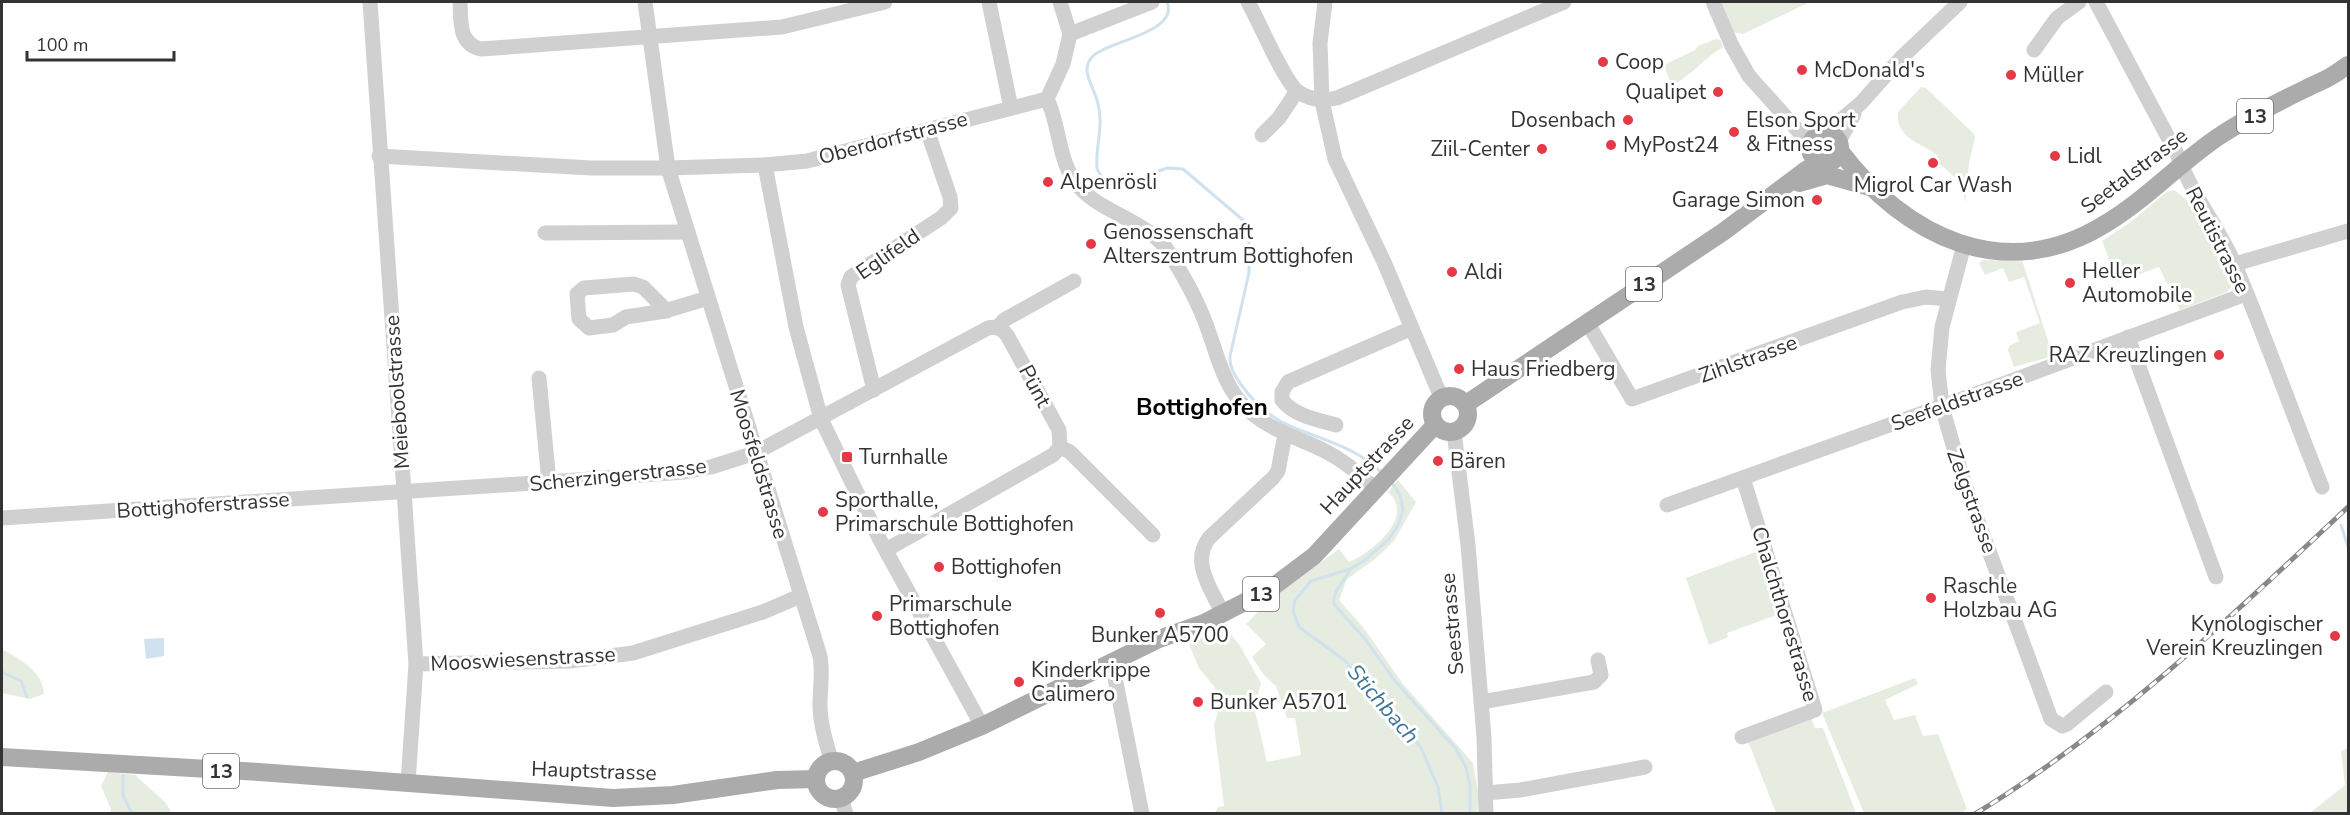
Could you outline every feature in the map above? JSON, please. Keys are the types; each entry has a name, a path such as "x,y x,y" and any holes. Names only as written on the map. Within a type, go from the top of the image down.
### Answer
{"main road":[{"name":"Seetalstrasse","path":"1825,147 1918,226 1964,245 2007,251 2027,250 2057,245 2086,235 2123,212 2181,164 2231,129 2343,71"},
{"name":"13","path":"1466,404 1723,232 1773,194 1825,147"},
{"name":"13","path":"1773,194 1819,176 1835,176 1865,182"},
{"path":"1455,396 1466,404 1468,418 1463,427 1454,432 1444,431 1436,425 1432,417 1432,408 1441,398 1455,396"},
{"name":"Hauptstrasse","path":"853,774 920,752 982,726 1178,630 1204,623 1270,589 1314,556 1436,425"},
{"name":"Hauptstrasse","path":"1178,630 1183,625 1288,568 1332,536"},
{"name":"Hauptstrasse","path":"2,757 613,798 673,795 777,780 816,779"},
{"path":"832,762 842,763 853,774 854,786 846,796 843,806 823,795 817,785 816,779 820,769 832,762"}],"street":[{"name":"Meieboolstrasse","path":"370,2 416,664 408,783"},
{"path":"460,2 464,38 471,46 480,49 782,27 885,2"},
{"name":"Moosfeldstrasse","path":"645,2 668,168 821,662 820,715 832,762"},
{"path":"989,2 1011,108"},
{"path":"1060,2 1070,34 1063,64 1047,99 1053,111 1064,159 1072,179 1093,200 1148,231 1164,245 1203,315 1227,383 1250,412 1285,434 1325,451 1382,482"},
{"path":"1070,34 1152,2"},
{"path":"1248,2 1290,83 1297,91 1322,101 1337,98 1564,2"},
{"path":"1326,2 1320,43 1322,101 1335,159 1384,262 1441,398"},
{"path":"1713,2 1732,46 1749,76 1783,114 1825,147 1901,58 1960,2"},
{"path":"2034,50 2057,18 2079,2"},
{"name":"Reutistrasse","path":"2096,2 2189,183 2213,221 2235,264 2322,487"},
{"path":"1262,135 1279,118 1297,91"},
{"name":"Oberdorfstrasse","path":"379,156 591,168 765,165 807,161 1047,99"},
{"name":"Eglifeld","path":"874,390 848,285 855,274 941,218 951,208 950,197 927,130"},
{"path":"765,165 795,327 822,419 886,550 982,726"},
{"path":"2235,264 2349,231"},
{"path":"544,233 688,232"},
{"name":"Zelgstrasse","path":"1964,245 1948,299 1938,354 1938,386 1942,407 1964,483 2051,719 2062,726 2074,721 2106,692"},
{"path":"822,419 988,328 998,327 1004,320 1074,281"},
{"path":"667,311 640,285 584,288 579,291 576,299 579,319 589,328 613,325 626,317 667,311 708,298"},
{"name":"Seefeldstrasse","path":"1667,505 1942,407 2246,294"},
{"name":"Zihlstrasse","path":"1587,322 1632,399 1902,302 1926,297 1948,299"},
{"name":"Pünt","path":"998,327 1007,335 1059,430 1060,447"},
{"path":"1336,425 1308,417 1289,407 1282,400 1284,385 1413,328"},
{"path":"2128,338 2216,577"},
{"path":"539,378 549,482"},
{"name":"Scherzingerstrasse","path":"404,492 684,472 711,467 755,453 822,419"},
{"name":"Seestrasse","path":"1454,432 1468,545 1481,702 1486,813"},
{"path":"1219,606 1202,570 1203,548 1209,538 1274,478 1278,471 1285,434"},
{"path":"886,550 1053,455 1060,447 1070,452 1153,535"},
{"name":"Chalchthorestrasse","path":"1742,737 1815,710 1743,478"},
{"name":"Bottighoferstrasse","path":"2,518 404,492"},
{"name":"Mooswiesenstrasse","path":"416,664 570,661 633,652 764,612 800,596"},
{"path":"1481,702 1594,682 1601,675 1598,660"},
{"path":"1109,663 1115,678 1142,813"},
{"path":"1486,793 1520,790 1645,767"}],"shaded area":[{"path":"1720,2 1810,2 1743,34 1732,32"},
{"path":"1716,39 1720,40 1723,47 1672,86 1664,65"},
{"path":"1921,87 1926,88 1974,134 1965,204 1963,185 1936,160 1938,156 1905,134 1898,121 1898,112"},
{"path":"2174,190 2201,219 2219,249 2230,277 2231,287 2227,292 2180,310 2159,267 2118,282 2102,241 2128,224 2167,192"},
{"path":"1983,260 2022,261 2053,356 2014,367 2008,350 2009,346 2019,341 2016,332 2040,323 2024,277 2009,282 2003,268 1985,275 1979,263"},
{"path":"1398,480 1416,502 1394,541 1375,559 1347,579 1339,600 1363,627 1403,684 1473,763 1479,798 1477,813 1215,813 1218,807 1224,806 1214,725 1221,702 1214,686 1199,668 1188,642 1226,629 1239,644 1261,683 1254,707 1267,762 1301,755 1295,718 1287,718 1276,686 1264,675 1252,657 1266,644 1246,624 1270,600 1339,549 1349,562 1379,542 1394,522 1397,512 1395,502 1388,492"},
{"path":"1758,551 1777,615 1727,633 1728,637 1709,645 1686,578"},
{"path":"2,649 23,662 35,673 43,686 44,694 30,699 2,693"},
{"path":"1915,678 1918,684 1885,700 1894,720 1915,715 1923,736 1938,734 1967,809 1959,814 1864,813 1822,713"},
{"path":"1811,718 1815,728 1823,728 1856,813 1776,813 1748,741"},
{"path":"2348,748 2348,813 2310,813 2345,785 2341,751"},
{"path":"108,772 135,775 165,802 172,813 110,813 111,809 101,786"}],"water":[{"path":"164,638 164,656 146,659 144,639"}],"waterway":[{"name":"Stichbach","path":"1167,2 1168,13 1163,21 1153,29 1100,51 1089,62 1087,73 1097,100 1100,118 1097,169 1105,182 1113,185 1131,182 1167,168 1183,169 1243,220 1249,233 1249,273 1230,356 1235,376 1252,399 1270,415 1292,427 1352,451 1383,474"},
{"name":"Stichbach","path":"1392,483 1400,495 1403,510 1398,525 1389,539 1365,560 1350,569 1311,581 1295,600 1293,611 1299,627 1344,660 1400,720 1421,748 1438,787 1442,814"},
{"path":"2341,525 2348,547"},
{"path":"1350,569 1335,594 1334,604 1365,639 1395,681 1456,749 1466,767 1470,786 1470,814"},
{"path":"2,672 21,681 27,697"},
{"path":"123,776 123,795 132,814"}],"railway":[{"path":"1975,814 2026,781 2123,709 2215,630 2348,507"}],"place":[{"name":"Coop","path":"1603,62"},
{"name":"McDonald's","path":"1802,70"},
{"name":"Müller","path":"2011,75"},
{"name":"Qualipet","path":"1718,92"},
{"name":"Dosenbach","path":"1628,120"},
{"name":"Elson Sport & Fitness","path":"1734,132"},
{"name":"MyPost24","path":"1611,145"},
{"name":"Ziil-Center","path":"1542,149"},
{"name":"Lidl","path":"2055,156"},
{"name":"Migrol Car Wash","path":"1933,163"},
{"name":"Alpenrösli","path":"1048,182"},
{"name":"Garage Simon","path":"1817,200"},
{"name":"Genossenschaft Alterszentrum Bottighofen","path":"1091,244"},
{"name":"Aldi","path":"1452,272"},
{"name":"Heller Automobile","path":"2070,283"},
{"name":"RAZ Kreuzlingen","path":"2219,355"},
{"name":"Haus Friedberg","path":"1459,369"},
{"name":"Turnhalle","path":"847,457"},
{"name":"Bären","path":"1438,461"},
{"name":"Sporthalle, Primarschule Bottighofen","path":"823,512"},
{"name":"Bottighofen","path":"939,567"},
{"name":"Raschle Holzbau AG","path":"1931,598"},
{"name":"Bunker A5700","path":"1160,613"},
{"name":"Primarschule Bottighofen","path":"877,616"},
{"name":"Kynologischer Verein Kreuzlingen","path":"2335,636"},
{"name":"Kinderkrippe Calimero","path":"1019,682"},
{"name":"Bunker A5701","path":"1198,702"}],"district":[{"name":"Bottighofen","path":"1202,407"}]}
